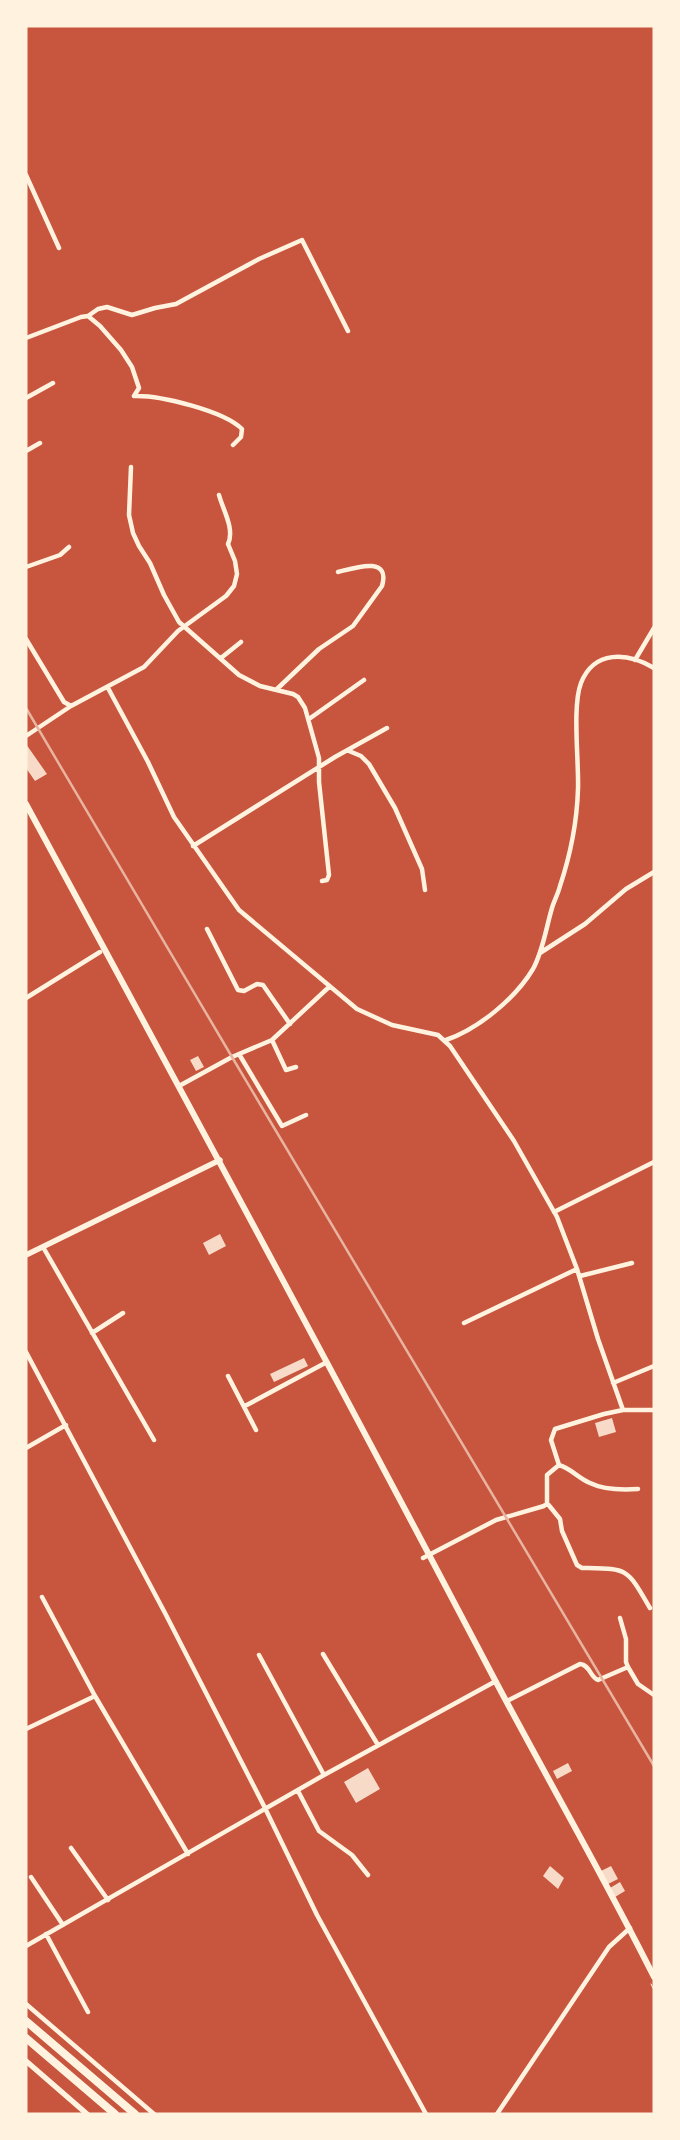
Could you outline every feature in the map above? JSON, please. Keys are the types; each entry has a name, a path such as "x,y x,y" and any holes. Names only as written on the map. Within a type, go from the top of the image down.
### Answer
{"highway":[{"path":"26,2021 135,2114"},
{"path":"26,2038 115,2114"}],"main road":[{"path":"26,804 220,1160 327,1362 426,1557 496,1681 630,1928 654,1976"}],"street":[{"path":"26,175 60,248"},
{"path":"26,338 53,326 88,316 98,309 107,307 132,315 176,304 259,259 302,240 348,331"},
{"path":"88,316 100,326 128,360 139,388 134,396 179,402 234,422 242,429 241,437 233,445"},
{"path":"26,398 53,383"},
{"path":"26,451 40,444"},
{"path":"131,467 129,515 133,533 154,571 164,595 184,628 239,675 250,682 298,697 305,708 320,758 319,768 329,875 326,880 322,881"},
{"path":"26,736 71,706 108,688 144,667 171,637 226,596 236,580 237,568 228,544 231,538 229,524 219,496"},
{"path":"26,567 60,555 69,547"},
{"path":"277,689 319,649 353,626 382,586 384,578 382,571 376,566 338,572"},
{"path":"635,660 654,628"},
{"path":"26,640 64,702 71,706"},
{"path":"221,658 241,642"},
{"path":"446,1040 464,1034 485,1020 509,997 532,970 540,953 572,839 578,792 577,712 581,683 592,665 606,657 622,657 654,668"},
{"path":"309,719 364,680"},
{"path":"108,688 148,762 174,816 193,846 240,910 357,1009 404,1029 431,1032 446,1040 514,1141 554,1212 580,1276 623,1410"},
{"path":"63,711 64,702"},
{"path":"193,846 387,728"},
{"path":"350,750 361,756 369,764 395,808 422,869 424,890"},
{"path":"540,953 585,924 626,889 654,872"},
{"path":"207,929 238,990 244,991 257,984 263,986 290,1024"},
{"path":"26,998 100,952"},
{"path":"180,1086 239,1054 272,1040 329,987"},
{"path":"272,1040 286,1070 296,1066"},
{"path":"239,1054 282,1126 306,1115"},
{"path":"26,1256 220,1160"},
{"path":"554,1212 654,1162"},
{"path":"43,1248 154,1440"},
{"path":"580,1276 632,1263"},
{"path":"464,1323 577,1269"},
{"path":"92,1333 123,1313"},
{"path":"26,1352 66,1425 266,1810 317,1915 426,2114"},
{"path":"244,1406 327,1362"},
{"path":"613,1383 654,1366"},
{"path":"228,1376 256,1430"},
{"path":"559,1465 551,1440 555,1429 623,1410 654,1410"},
{"path":"26,1448 66,1425"},
{"path":"559,1465 569,1468 590,1483 599,1486 620,1490 638,1489"},
{"path":"559,1465 547,1475 547,1503 560,1519 562,1531 577,1565 582,1568 621,1570 629,1574 650,1608"},
{"path":"426,1557 496,1520 540,1509 547,1503"},
{"path":"42,1597 96,1696 188,1854"},
{"path":"620,1618 626,1639 626,1662 628,1667 638,1684 654,1695"},
{"path":"323,1654 378,1745"},
{"path":"259,1655 324,1775"},
{"path":"506,1701 580,1664 587,1667 594,1679 598,1680 628,1667"},
{"path":"26,1946 324,1775 496,1681"},
{"path":"26,1729 96,1696"},
{"path":"298,1790 319,1831 352,1855 368,1875"},
{"path":"71,1848 108,1900"},
{"path":"31,1877 63,1925"},
{"path":"497,2114 609,1947 630,1928"},
{"path":"46,1934 88,2012"},
{"path":"26,2004 154,2114"},
{"path":"26,2061 87,2114"}],"building":[{"path":"26,744 47,774 35,781 26,768"},
{"path":"198,1056 204,1067 196,1071 190,1060"},
{"path":"220,1234 226,1246 209,1255 203,1243"},
{"path":"304,1358 308,1366 274,1382 270,1374"},
{"path":"612,1418 616,1432 599,1437 595,1423"},
{"path":"568,1763 572,1771 557,1779 553,1771"},
{"path":"368,1768 380,1789 356,1803 344,1782"},
{"path":"550,1866 564,1878 558,1889 543,1876"},
{"path":"611,1866 618,1879 608,1884 601,1871"},
{"path":"620,1882 625,1891 615,1897 610,1888"}],"railway":[{"path":"26,708 654,1766"}]}
